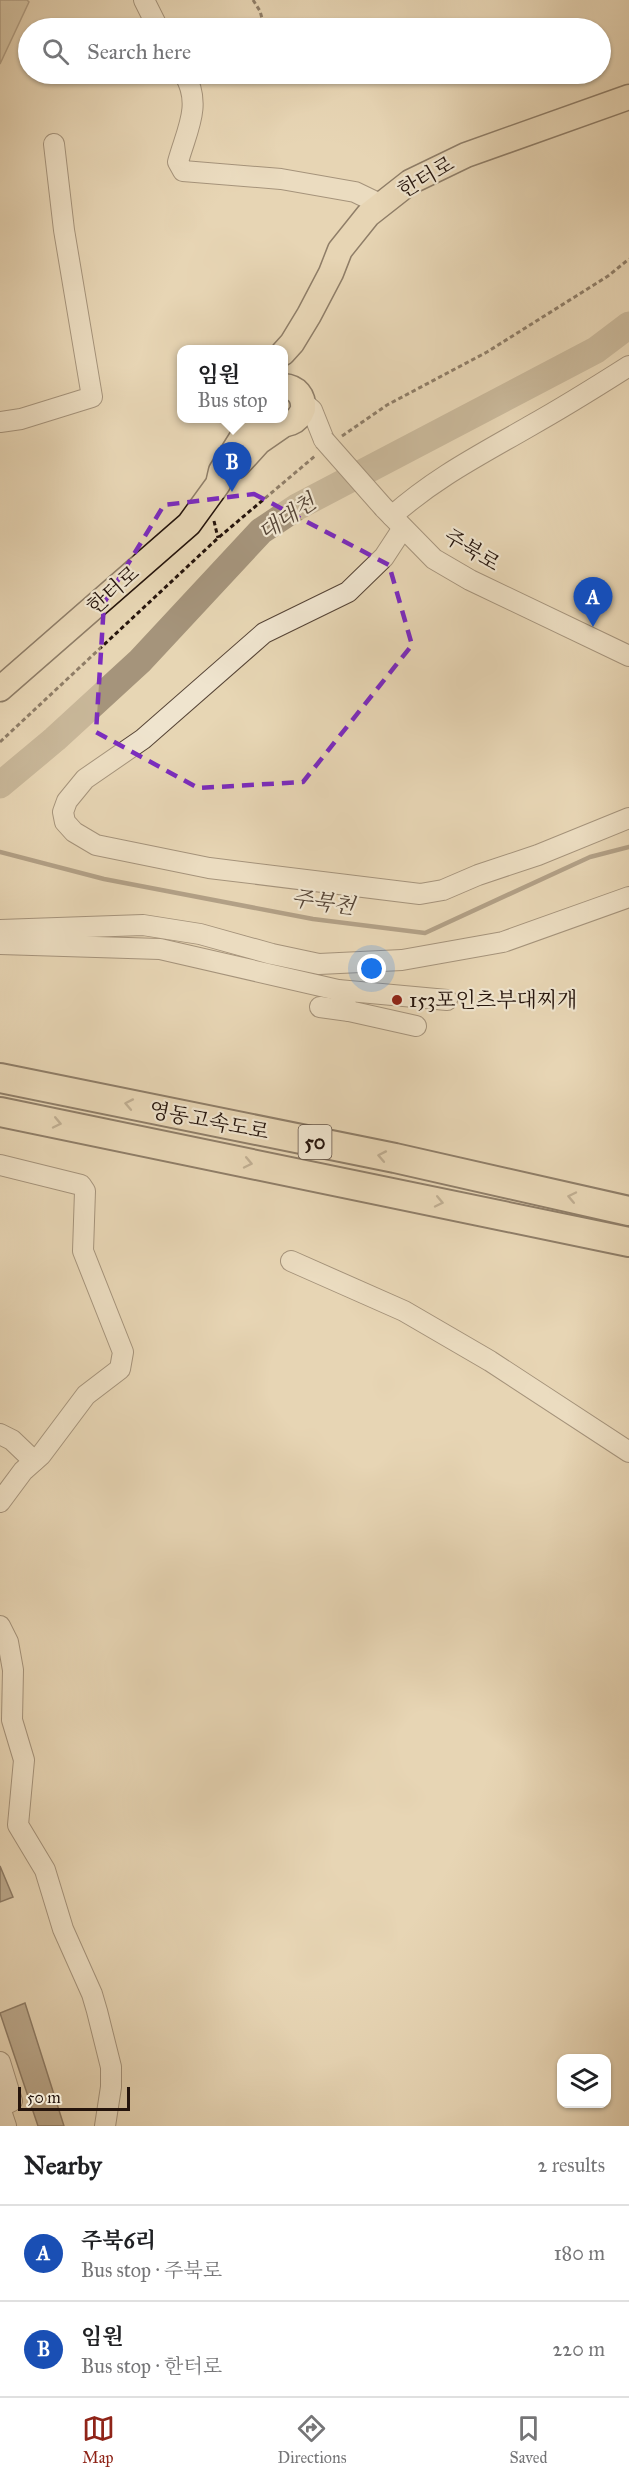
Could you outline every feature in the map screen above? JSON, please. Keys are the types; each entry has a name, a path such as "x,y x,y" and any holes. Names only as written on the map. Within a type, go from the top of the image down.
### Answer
{"highway":[{"name":"영동고속도로","path":"0,1078 395,1158 629,1211"},
{"name":"영동고속도로","path":"0,1112 629,1242"}],"main road":[{"name":"한터로","path":"289,408 288,348 331,273 340,250 368,215 410,182 466,155 629,97"},
{"name":"한터로","path":"0,689 189,524 218,484 221,471 251,423"},
{"name":"한터로","path":"218,484 228,478 248,451 276,423"}],"street":[{"path":"144,0 153,18"},
{"path":"191,84 193,115 178,162 183,171 281,179 355,192 382,205"},
{"path":"0,422 21,419 92,397 64,230 54,144"},
{"path":"629,366 530,426 459,465 419,492 393,517 384,557 348,592 264,633 143,739 85,780 67,801 63,812 65,822 74,832 96,845 209,868 420,894 443,890 629,818"},
{"name":"주북로","path":"289,408 303,425 327,444 434,559 470,580 629,656"},
{"path":"0,930 143,925 200,934 319,964 402,960 503,942 629,897"},
{"path":"0,944 159,949 338,990 447,1000"},
{"path":"338,990 349,1011"},
{"path":"320,1008 349,1011 416,1026"},
{"path":"0,1165 71,1181 81,1185 85,1191 83,1251 123,1352 120,1369 86,1395 0,1502"},
{"path":"291,1261 404,1311 490,1361 629,1452"},
{"path":"0,1434 12,1440 34,1461"},
{"path":"0,1626 8,1642 13,1670 12,1720 24,1760 18,1825 45,1870 63,1929 94,2002 111,2067 111,2087 105,2126"},
{"path":"0,2062 12,2101 0,2108 6,2126"}],"path":[{"path":"253,0 262,18"},
{"path":"0,742 218,538 327,444 387,405 487,352 608,276 629,259"}],"highlighted area":[{"path":"254,494 389,565 412,645 303,782 198,788 96,732 104,603 164,505"}],"shaded area":[{"path":"0,0 27,0 29,2 22,18 18,18 18,26 0,64"}],"building":[{"path":"0,1866 13,1897 0,1902"},
{"path":"25,2003 64,2126 38,2126 0,2013"}],"waterway":[{"name":"대대천","path":"0,785 55,739 140,661 261,531 297,507 596,350 629,325"},
{"name":"주북천","path":"0,852 104,879 313,919 425,933 590,857 629,847"}],"place":[{"name":"임원","path":"232,492"},
{"name":"주북6리","path":"593,627"},
{"name":"153포인츠부대찌개","path":"397,1000"}]}
